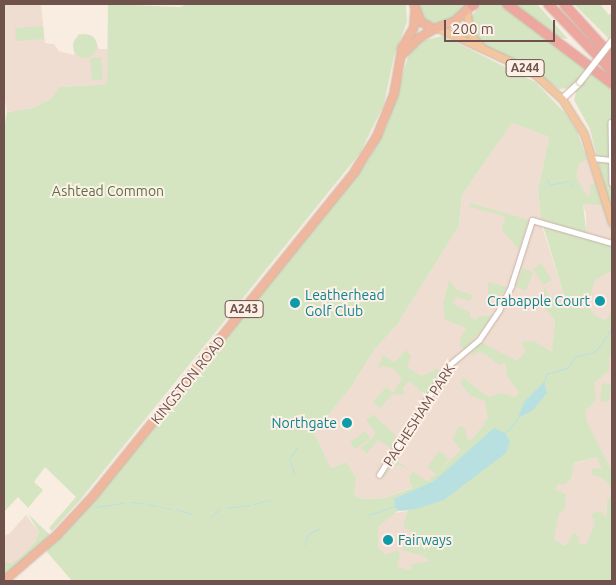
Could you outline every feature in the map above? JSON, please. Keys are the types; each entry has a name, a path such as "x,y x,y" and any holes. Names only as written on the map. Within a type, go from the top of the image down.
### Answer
{"highway":[{"path":"507,4 612,83"},
{"path":"548,4 612,71"},
{"path":"564,4 612,57"},
{"path":"414,5 425,26 436,29"},
{"name":"KINGSTON ROAD","path":"4,581 56,536 94,495 356,171 386,117 394,94 405,40 411,27 414,5"},
{"path":"402,56 419,38 472,6"}],"main road":[{"path":"472,6 469,33 482,48"},
{"name":"A244","path":"436,29 531,71 562,99 578,123 592,158 612,223"},
{"path":"562,99 580,82 612,41"}],"street":[{"path":"612,122 612,183"},
{"path":"592,158 611,160"},
{"name":"PACHESHAM PARK","path":"379,475 448,366 479,340 499,310 511,286 532,220 612,243"}],"shaded area":[{"path":"4,4 41,4 45,43 54,44 59,51 74,55 78,34 93,36 99,49 108,49 107,84 59,87 52,98 33,108 7,112 4,94"},
{"path":"610,117 612,119 612,471 586,421 586,351 592,320 587,306 586,214 574,177 572,151 585,151 601,200 606,199"},
{"path":"512,123 549,137 538,190 542,226 565,299 555,320 551,367 483,422 486,424 453,460 426,482 385,498 362,499 354,495 346,462 331,468 314,433 351,387 375,349 397,325 459,226 462,195"},
{"path":"505,428 568,465 600,456 612,479 612,495 607,501 606,517 612,527 612,560 591,560 465,489 456,498 478,519 467,543 462,568 380,577 360,522 377,516 420,509 455,494 510,448 510,442 503,432"},
{"path":"26,515 39,532 35,542 18,559 21,563 4,566 4,535 9,534"}],"green space":[{"name":"Ashtead Common","path":"108,4 180,7 187,4 406,4 407,22 394,56 384,104 360,153 80,500 52,531 49,528 76,497 45,467 34,482 43,490 28,508 18,497 4,512 4,129 7,112 33,108 52,98 59,87 107,84"},
{"path":"416,4 468,4 452,19 437,24 421,19"},
{"path":"482,4 500,4 510,9 612,88 612,215 590,129 574,100 576,93 571,88 559,89 524,64 482,45 471,30 471,17"},
{"path":"512,4 537,4 568,39 558,37"},
{"path":"574,4 600,4 609,15 612,12 612,33 609,39"},
{"path":"43,26 44,39 16,41 15,28"},
{"path":"85,34 94,37 97,46 94,55 85,58 76,55 73,46 76,37"},
{"path":"443,36 535,82 565,113 577,131 587,160 579,163 576,176 586,195 590,196 590,185 595,184 602,205 583,204 587,238 612,245 612,271 595,280 587,306 597,317 606,320 612,311 612,353 609,357 609,371 594,383 596,400 586,410 586,420 612,471 612,488 601,477 593,475 591,468 602,469 597,457 574,463 571,479 565,484 557,484 556,490 566,494 565,509 559,514 554,539 566,546 574,532 580,539 577,543 586,545 595,523 591,514 600,511 606,517 607,501 612,495 612,581 72,581 47,552 47,549 98,494 248,311 257,309 254,303 260,294 369,159 387,125 409,54 421,41","holes":["512,123 549,137 538,190 541,219 565,299 562,303 550,297 544,287 542,305 555,320 552,352 534,341 521,342 526,351 517,361 481,342 470,353 473,356 479,352 485,354 499,365 505,362 507,376 519,393 514,397 500,393 489,397 463,378 460,383 471,396 485,401 488,418 483,422 485,424 471,440 467,439 465,428 459,426 452,439 461,450 439,471 449,459 439,451 427,467 436,474 427,481 412,471 409,478 412,488 385,498 362,499 354,495 356,478 346,462 331,468 314,433 351,387 375,349 397,325 459,226 462,195","408,510 403,526 412,532 411,539 401,550 424,556 430,561 411,564 412,570 397,567 400,554 397,550 386,555 378,547 378,527 398,511"]},
{"path":"101,57 103,80 92,81 90,58"},
{"path":"470,203 526,219 528,221 519,250 502,230 505,216 470,207"},
{"path":"541,263 552,280 544,285 533,268"},
{"path":"523,268 533,272 526,291 516,287"},
{"path":"449,280 457,290 473,295 470,301 456,297 453,304 470,312 470,317 475,320 479,316 493,316 465,349 460,346 460,339 466,328 445,320 443,304"},
{"path":"488,282 507,287 499,298 494,299 488,295"},
{"path":"406,350 411,356 407,367 421,376 437,369 442,371 426,397 410,381 403,387 404,395 393,394 380,408 373,402 386,387 393,393 402,379 393,368 381,366 377,370 383,355 395,362"},
{"path":"602,383 611,384 609,402 600,401"},
{"path":"373,414 396,436 398,441 394,450 378,440 367,453 360,448 374,437 375,432 366,420"},
{"path":"365,431 370,438 355,449 350,442"},
{"path":"395,460 411,471 399,465 392,468 377,484"},
{"path":"28,514 50,535 4,578 4,561 11,564 18,559 35,542 39,532"}],"water":[{"path":"544,382 547,393 532,411 518,418 524,402"},
{"path":"494,428 505,433 510,442 506,453 444,500 416,509 400,511 395,508 394,499 434,481"}],"waterway":[{"path":"547,179 550,185 567,181"},
{"path":"569,182 572,185"},
{"path":"544,382 546,374 567,368 576,356 592,353 598,348 612,328"},
{"path":"505,433 518,418"},
{"path":"289,459 297,447"},
{"path":"290,462 294,473"},
{"path":"254,504 269,500"},
{"path":"130,502 142,503"},
{"path":"95,507 123,503"},
{"path":"146,504 157,506"},
{"path":"226,508 250,505"},
{"path":"368,515 394,506"},
{"path":"161,507 171,509"},
{"path":"177,509 191,514"},
{"path":"210,518 219,509"},
{"path":"305,545 307,535 318,529"}],"place":[{"name":"Crabapple Court","path":"600,301"},
{"name":"Leatherhead Golf Club","path":"295,303"},
{"name":"Northgate","path":"347,423"},
{"name":"Fairways","path":"388,540"}]}
